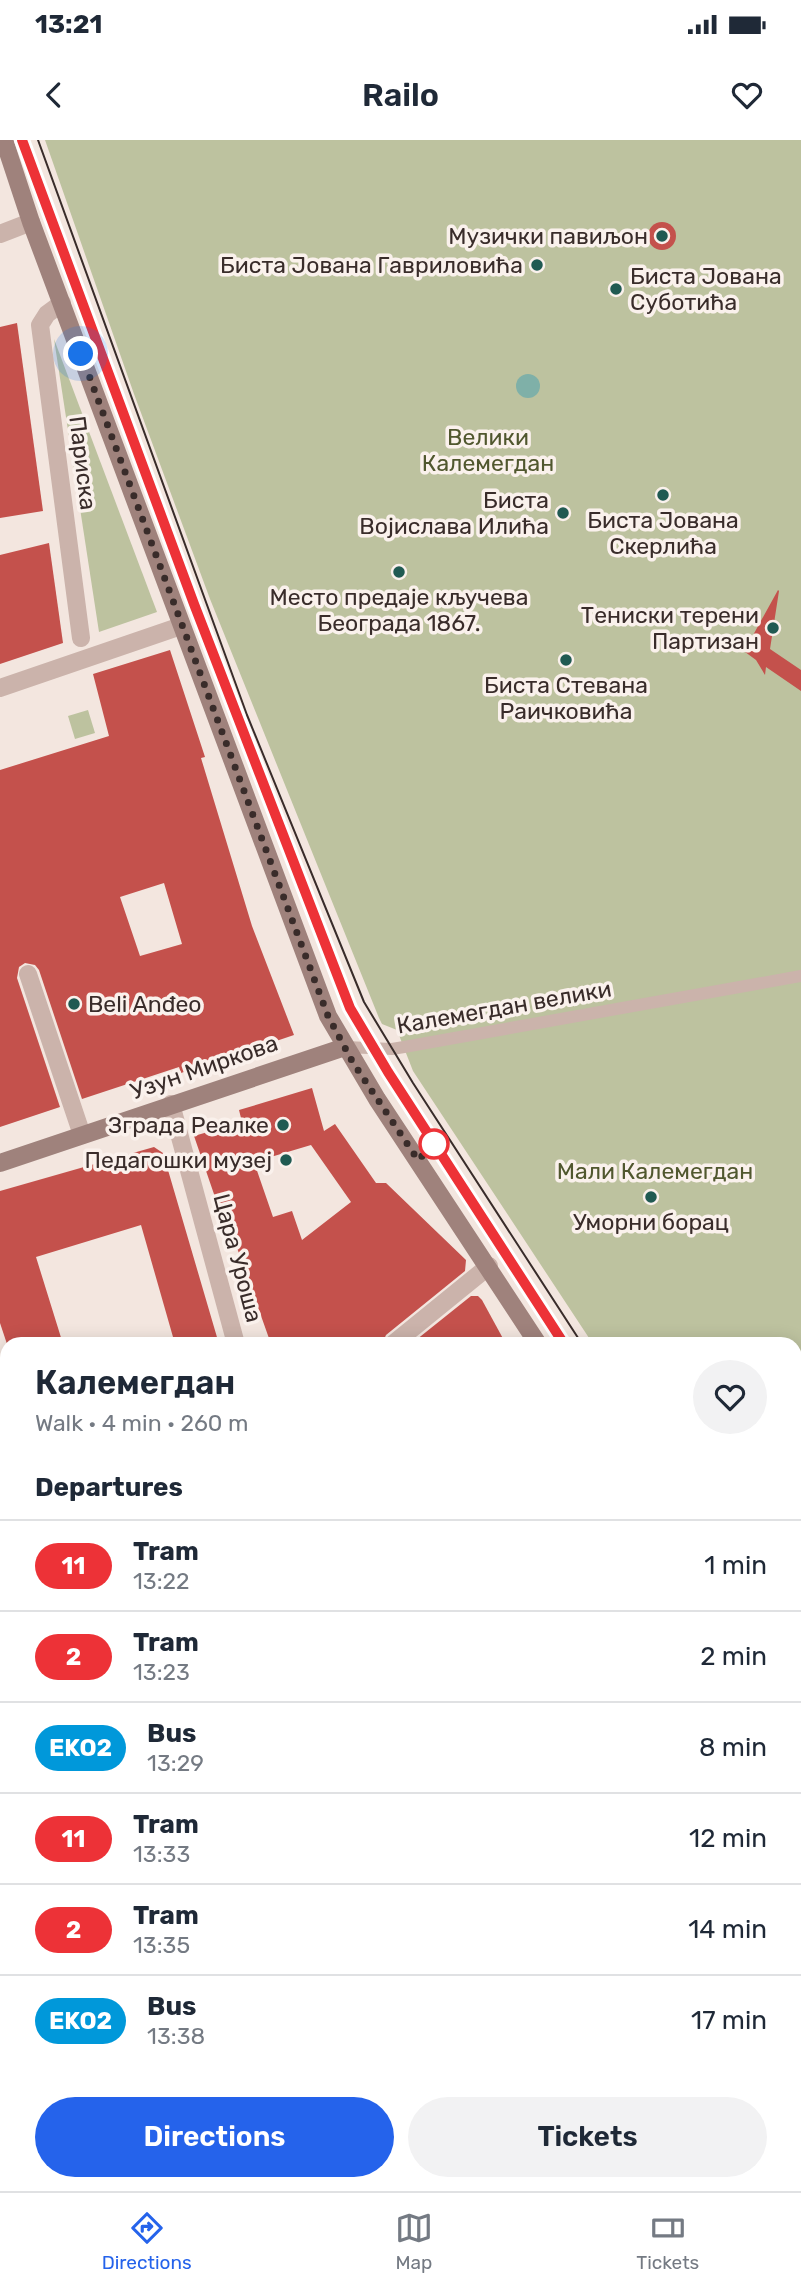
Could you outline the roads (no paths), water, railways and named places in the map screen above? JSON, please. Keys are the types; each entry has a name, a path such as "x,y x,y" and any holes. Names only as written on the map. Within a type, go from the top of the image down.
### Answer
{"street":[{"name":"Париска","path":"4,140 31,222 328,1016 377,1099 534,1337"},
{"path":"0,234 31,222"},
{"name":"Париска","path":"62,303 47,314 40,324 81,638"},
{"path":"0,688 181,626"},
{"path":"28,974 82,1135"},
{"name":"Узун Миркова","path":"0,1163 345,1047"},
{"name":"Цара Уроша","path":"170,1104 234,1337"},
{"path":"402,1337 489,1266"}],"lane":[{"name":"Калемегдан велики","path":"345,1047 392,1049 801,976"}],"water":[{"path":"528,374 537,377 540,386 537,395 528,398 519,395 516,386 519,377"}],"tram line":[{"path":"22,140 194,604 350,1008 388,1072 560,1337"},
{"name":"11","path":"22,140 194,604 350,1008 388,1072 559,1337"},
{"path":"38,140 247,715 364,1002 413,1083 577,1337"}],"place":[{"name":"Музички павиљон","path":"662,236"},
{"name":"Биста Јована Гавриловића","path":"537,265"},
{"name":"Биста Јована Суботића","path":"616,289"},
{"name":"Биста Јована Скерлића","path":"663,495"},
{"name":"Биста Војислава Илића","path":"563,513"},
{"name":"Место предаје кључева Београда 1867.","path":"399,572"},
{"name":"Тениски терени Партизан","path":"773,628"},
{"name":"Биста Стевана Раичковића","path":"566,660"},
{"name":"Beli Anđeo","path":"74,1004"},
{"name":"Зграда Реалке","path":"283,1125"},
{"name":"Педагошки музеј","path":"286,1160"},
{"name":"Уморни борац","path":"651,1197"}],"park label":[{"name":"Велики Калемегдан","path":"488,450"},
{"name":"Мали Калемегдан","path":"655,1171"}]}
